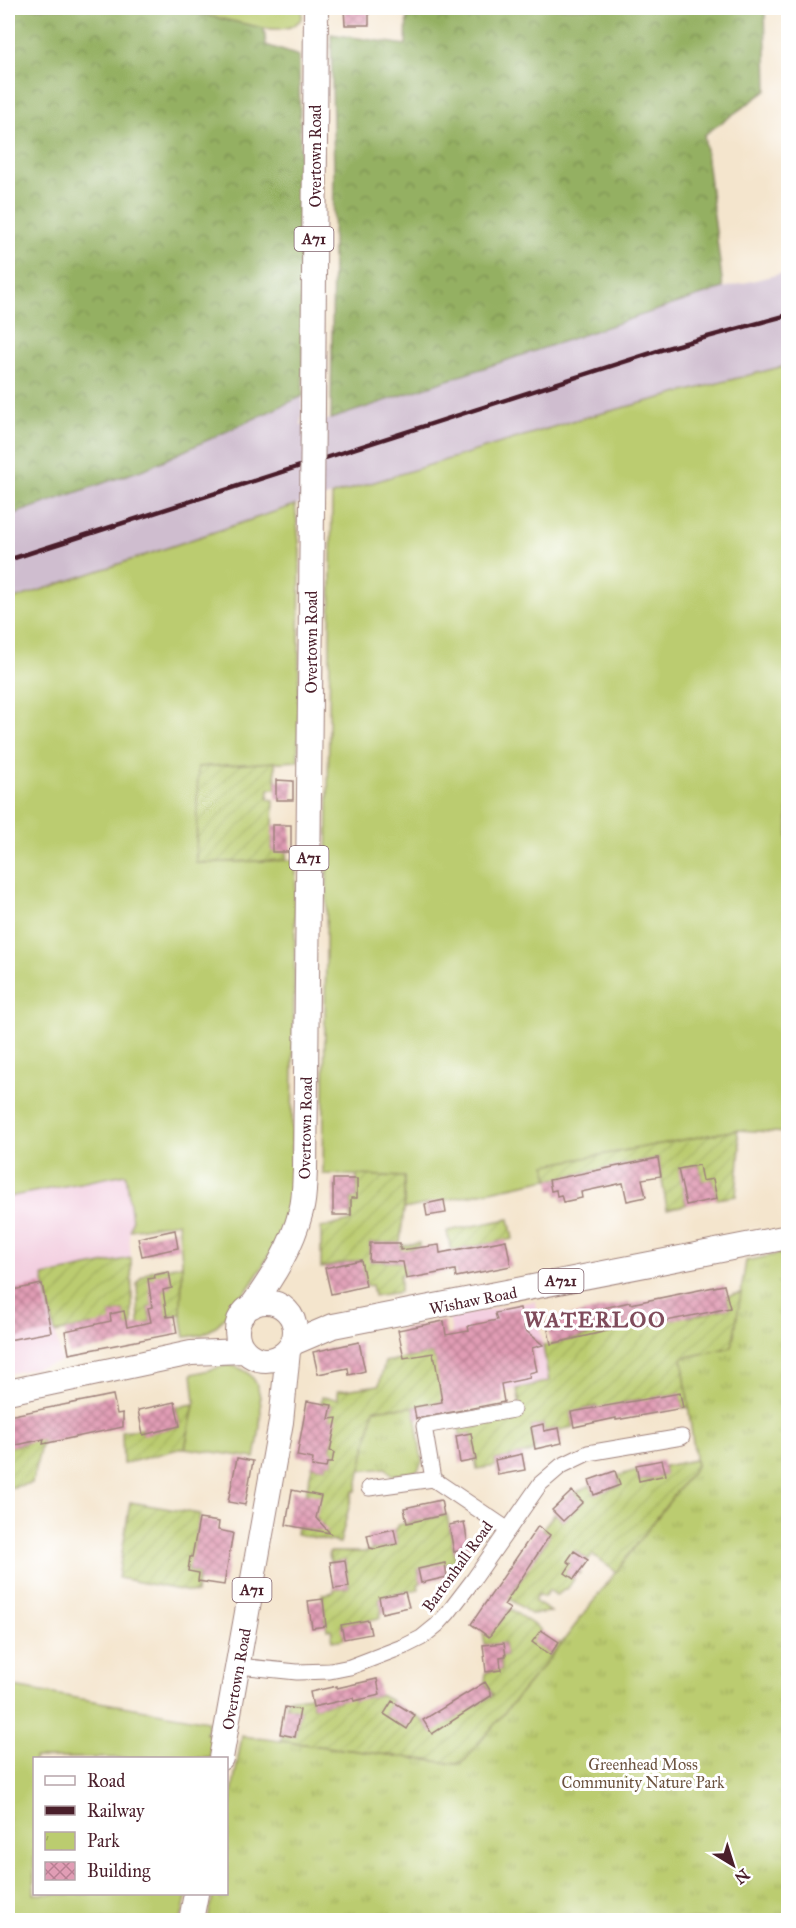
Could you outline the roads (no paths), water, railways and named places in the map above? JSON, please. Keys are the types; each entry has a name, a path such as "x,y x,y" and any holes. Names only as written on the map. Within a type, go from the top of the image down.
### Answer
{"main road":[{"name":"Overtown Road","path":"252,1306 277,1271 288,1248 302,1210 305,1170 316,8"},
{"name":"Wishaw Road","path":"290,1347 333,1326 789,1237"},
{"path":"8,1392 194,1352 253,1356 271,1360 280,1357 290,1347 295,1334 295,1325 285,1309 277,1271"},
{"path":"194,1352 237,1326 245,1311 252,1306 267,1302 285,1309"},
{"name":"Wishaw Road","path":"285,1309 313,1322 333,1326"},
{"path":"237,1326 239,1343 253,1356"},
{"name":"Overtown Road","path":"221,1757 281,1422 290,1347"},
{"name":"Overtown Road","path":"253,1356 281,1422"},
{"path":"191,1920 196,1895"}],"street":[{"path":"433,1479 424,1426 513,1410"},
{"name":"Bartonhall Road","path":"238,1666 297,1672 330,1671 350,1667 421,1638 448,1613 540,1484 561,1466 588,1453 682,1437"},
{"path":"369,1488 433,1479 507,1529"}],"railway":[{"path":"8,560 667,348 788,315"}],"district":[{"name":"WATERLOO","path":"595,1319"}],"park label":[{"name":"Greenhead Moss Community Nature Park","path":"643,1773"}]}
